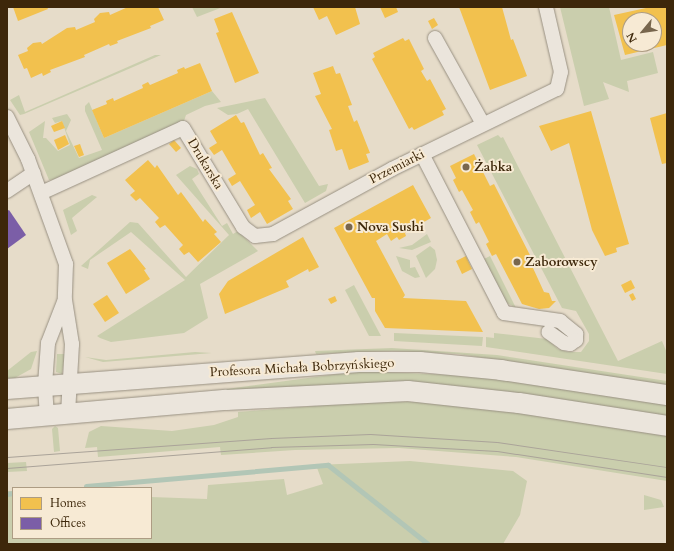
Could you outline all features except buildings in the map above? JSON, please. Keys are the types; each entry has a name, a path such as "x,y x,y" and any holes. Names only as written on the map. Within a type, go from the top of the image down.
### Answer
{"main road":[{"name":"Profesora Michała Bobrzyńskiego","path":"7,389 358,362 420,362 501,370 667,395"},
{"path":"7,419 226,400 408,391 519,402 667,426"}],"street":[{"name":"Przemiarki","path":"311,212 422,154 483,124 548,95 560,84 560,66 546,7"},
{"path":"435,38 483,124"},
{"path":"7,116 34,173 66,264 65,300 72,344 68,414"},
{"name":"Drukarska","path":"41,193 183,128 247,231 255,236 267,236 311,212"},
{"path":"422,154 504,313 560,321 576,334 576,340 570,344 564,343 548,332"},
{"path":"7,191 34,173"},
{"path":"47,416 46,386 48,343 65,300"}],"green space":[{"path":"192,7 223,7 197,17"},
{"path":"560,7 609,7 621,60 653,52 658,73 627,81 629,92 603,82 609,99 584,106"},
{"path":"155,55 161,55 24,114 20,115 10,100 19,95 25,112"},
{"path":"212,91 221,102 205,106 186,115 184,121 58,179 49,180 29,132 45,121 43,138 46,138 58,151 70,145 62,121 55,123 52,118 67,114 71,120 66,131 79,158 102,150 85,111 85,106 89,102 104,138"},
{"path":"265,98 319,186 328,184 326,191 305,203 248,109 237,114 228,115 217,108"},
{"path":"498,135 501,138 503,137 618,361 662,341 667,353 667,374 486,347 486,337 494,338 494,333 547,339 558,349 568,352 581,352 589,341 589,334 576,311 562,308 477,145"},
{"path":"190,166 197,169 199,174 192,179 222,226 227,223 233,234 238,231 258,251 200,284 208,318 184,333 111,342 100,338 97,336 185,280 131,232 90,260 88,269 81,266 130,222 138,223 186,277 229,235 176,175"},
{"path":"92,195 97,197 72,218 77,231 71,235 63,210"},
{"path":"427,234 431,242 412,250 399,248 412,245"},
{"path":"430,246 435,250 437,260 435,269 426,278 416,256"},
{"path":"396,256 410,260 410,268 415,267 420,277 415,278 402,271"},
{"path":"490,256 516,308 507,303 484,259"},
{"path":"354,285 381,336 369,336 345,290"},
{"path":"394,333 483,337 482,346 394,341"},
{"path":"392,348 497,355 667,381 667,385 458,354 392,351 316,354 315,351"},
{"path":"37,351 31,369 15,378 7,378 7,371 31,352"},
{"path":"195,352 212,353 103,362 85,357 106,360"},
{"path":"57,354 65,354 62,374 56,372"},
{"path":"360,371 478,376 667,404 667,417 512,393 425,384 226,393 226,389"},
{"path":"375,401 428,402 504,410 667,436 667,481 516,457 399,448 295,450 221,455 220,447 98,457 97,447 85,448 89,432 101,426 172,431 214,425 238,417 238,412"},
{"path":"55,426 58,428 60,451 54,452 52,429"},
{"path":"410,461 513,471 527,481 520,515 503,544 7,544 7,491 12,491 12,539 152,539 152,497 207,499 208,485 284,479 287,495 323,484 316,465"},
{"path":"26,462 27,471 7,472 7,463"},
{"path":"644,495 661,500 664,507 644,510"}],"waterway":[{"path":"86,486 328,465 428,544"},
{"path":"7,494 12,493"}],"tram line":[{"path":"7,457 271,438 370,434 497,442 667,467"},
{"path":"7,468 271,447 373,444 497,451 667,477"}],"place":[{"name":"Żabka","path":"466,167"},
{"name":"Nova Sushi","path":"349,227"},
{"name":"Zaborowscy","path":"517,262"}]}
